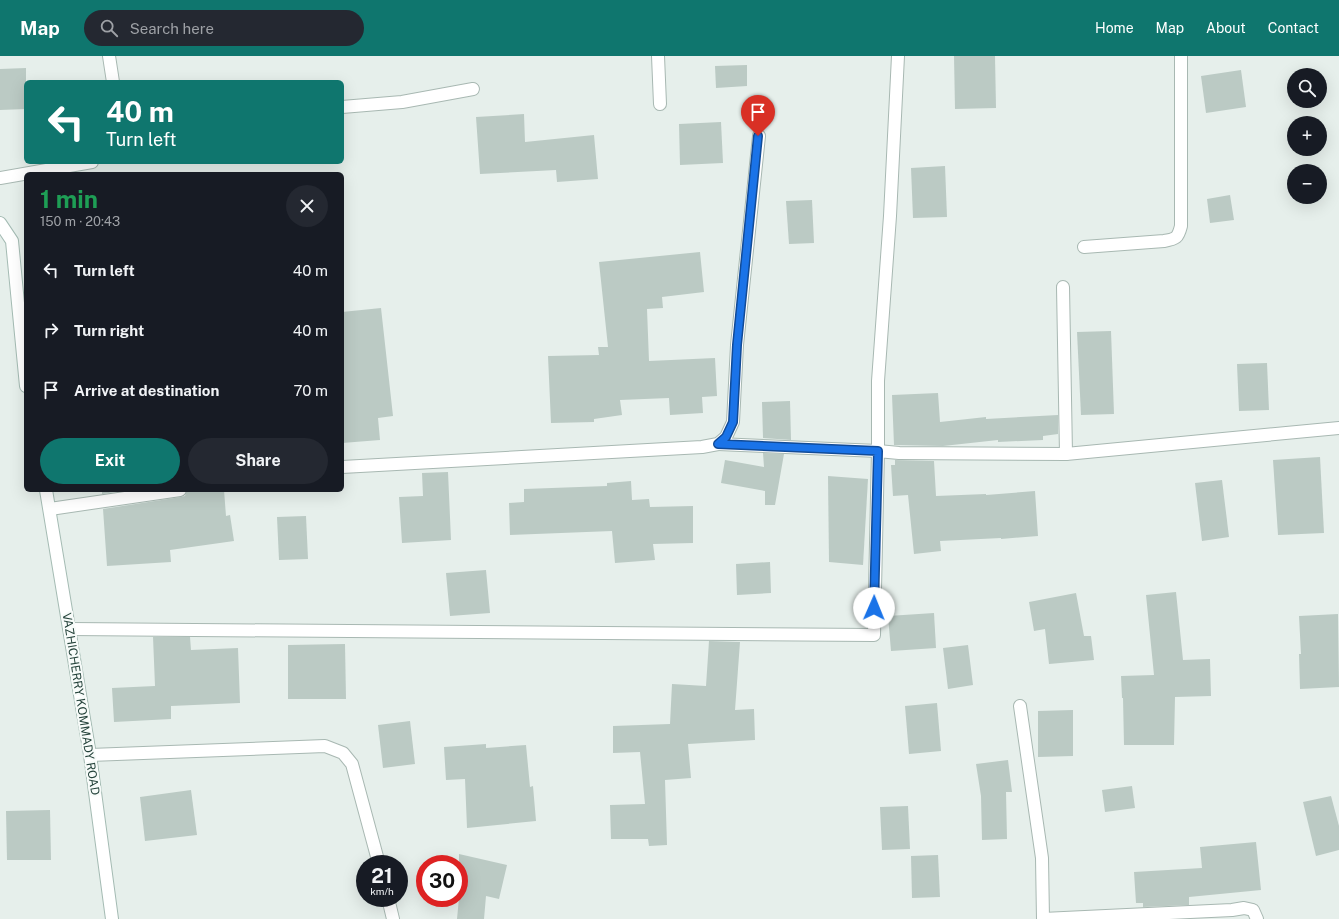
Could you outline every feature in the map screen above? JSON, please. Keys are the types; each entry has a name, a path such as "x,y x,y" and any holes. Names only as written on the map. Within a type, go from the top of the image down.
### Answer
{"street":[{"path":"109,56 113,80"},
{"path":"658,56 660,104"},
{"path":"70,629 874,635 878,380 890,216 898,56"},
{"path":"1084,247 1164,241 1174,239 1179,233 1181,226 1181,56"},
{"path":"344,107 402,102 473,89"},
{"path":"718,444 726,437 733,422 737,345 758,136"},
{"path":"34,172 80,164"},
{"path":"0,178 24,174"},
{"path":"0,223 12,241 24,365"},
{"path":"1063,287 1066,454"},
{"path":"344,467 694,448 718,444 899,453 1066,454 1339,428"},
{"name":"VAZHICHERRY KOMMADY ROAD","path":"46,492 90,755 112,919"},
{"path":"50,509 166,492"},
{"path":"1020,706 1042,858 1043,919 1232,910 1244,908 1253,910 1257,919"},
{"path":"90,755 325,746 343,754 352,764 377,855"},
{"path":"390,907 393,919"}],"building":[{"path":"954,56 995,56 996,108 955,109"},
{"path":"747,65 747,86 716,88 715,66"},
{"path":"26,68 26,80 24,80 24,109 0,110 0,69"},
{"path":"1241,70 1246,107 1206,113 1201,76"},
{"path":"524,114 525,142 594,135 598,179 557,182 556,170 480,174 476,117"},
{"path":"721,122 723,163 680,165 679,124"},
{"path":"945,166 947,217 913,218 911,168"},
{"path":"1230,195 1234,220 1210,223 1207,199"},
{"path":"812,200 814,243 789,244 786,201"},
{"path":"700,252 704,292 662,297 663,308 647,309 649,361 715,358 717,396 702,397 703,413 670,415 669,398 620,400 622,415 594,419 594,422 551,423 548,356 599,355 598,347 608,347 599,262"},
{"path":"381,308 393,416 378,418 380,440 344,443 344,312"},
{"path":"1111,331 1114,414 1081,415 1077,332"},
{"path":"1267,363 1269,410 1239,411 1237,364"},
{"path":"938,393 940,422 986,417 986,419 1058,415 1058,434 1043,436 1043,440 998,442 998,440 943,446 894,445 892,395"},
{"path":"790,401 791,440 763,438 762,402"},
{"path":"763,453 784,454 775,505 765,505 765,491 721,483 725,460 764,467"},
{"path":"1320,457 1324,533 1278,535 1273,460"},
{"path":"895,460 934,461 936,496 986,495 1035,491 1038,536 940,541 941,551 914,554 908,495 893,496 891,465 895,465"},
{"path":"448,472 451,540 402,543 399,497 423,496 422,473"},
{"path":"828,476 868,479 863,565 829,562"},
{"path":"1222,480 1229,537 1202,541 1195,483"},
{"path":"631,481 632,500 649,499 650,507 693,506 693,543 653,544 655,560 615,563 612,531 510,535 509,503 524,502 524,489 607,486 607,483"},
{"path":"102,492 115,492 102,494"},
{"path":"186,492 224,492 226,516 230,515 234,541 170,550 171,562 107,566 103,509 185,496"},
{"path":"306,516 308,559 279,560 277,517"},
{"path":"770,562 771,593 737,595 736,564"},
{"path":"486,570 490,613 450,616 446,573"},
{"path":"1176,592 1183,660 1210,659 1211,696 1175,697 1174,745 1124,745 1121,676 1154,675 1146,595"},
{"path":"1076,593 1084,636 1091,636 1094,660 1049,664 1045,629 1034,631 1029,602"},
{"path":"934,613 936,648 891,651 888,616"},
{"path":"1338,614 1339,687 1300,689 1299,654 1301,654 1299,616"},
{"path":"153,637 190,637 191,650 238,648 240,703 171,706 171,719 114,722 112,688 155,686"},
{"path":"709,641 740,642 735,710 754,709 755,740 688,744 691,778 665,780 667,845 649,846 648,839 611,839 610,805 645,804 640,752 613,753 613,726 670,724 672,684 706,686"},
{"path":"345,644 346,699 288,699 288,645"},
{"path":"968,645 973,685 948,689 943,648"},
{"path":"937,703 941,751 909,754 905,706"},
{"path":"1073,710 1073,756 1038,757 1038,711"},
{"path":"410,721 415,764 383,768 378,725"},
{"path":"486,744 486,748 526,745 530,787 533,786 536,821 467,828 465,779 446,780 444,747"},
{"path":"1008,760 1012,792 1006,792 1007,839 982,840 981,796 976,764"},
{"path":"1132,786 1135,808 1105,812 1102,790"},
{"path":"191,790 197,835 145,841 140,797"},
{"path":"1331,796 1339,826 1339,850 1316,856 1303,802"},
{"path":"908,806 910,849 882,850 880,807"},
{"path":"50,810 51,860 7,860 6,811"},
{"path":"1256,842 1261,890 1189,897 1189,905 1143,907 1143,903 1136,903 1134,872 1202,868 1200,847"},
{"path":"938,855 940,897 912,898 911,856"},
{"path":"468,856 507,865 499,899 486,896 484,919 457,919 458,907 468,907"}],"route":[{"path":"758,136 737,345 733,422 726,437 718,444 878,451 874,608"}]}
